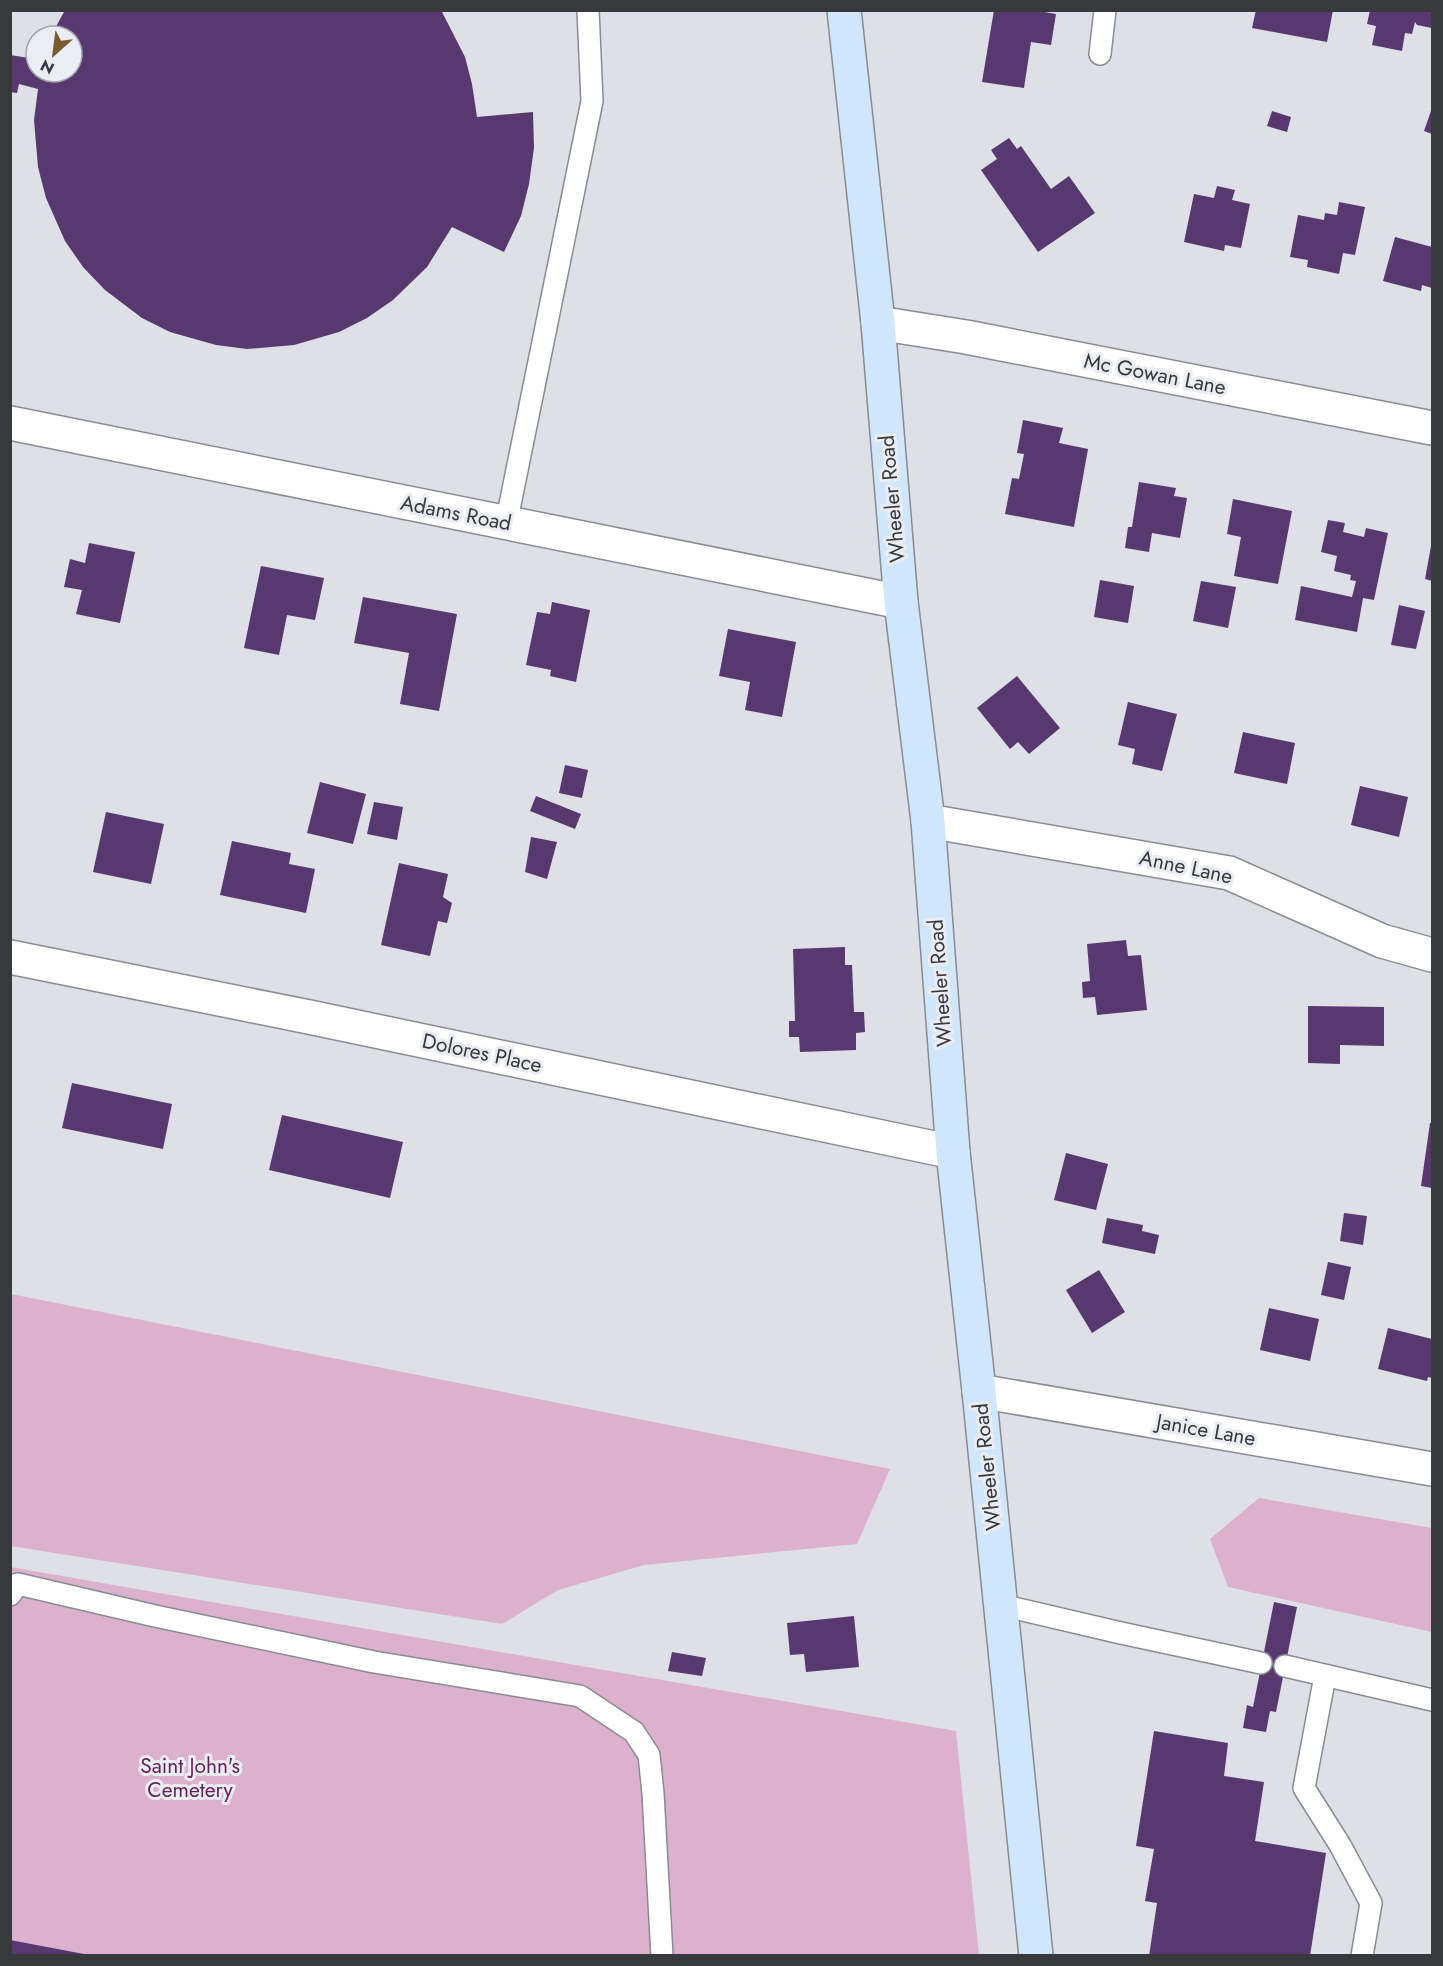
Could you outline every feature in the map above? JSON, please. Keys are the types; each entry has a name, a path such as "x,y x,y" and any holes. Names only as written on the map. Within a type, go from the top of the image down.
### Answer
{"main road":[{"name":"Wheeler Road","path":"844,10 878,323 901,602 928,821 953,1152 980,1391 1036,1956"}],"street":[{"name":"Mc Gowan Lane","path":"878,323 966,337 1432,428"},
{"name":"Adams Road","path":"10,423 901,602"},
{"name":"Anne Lane","path":"928,821 1229,873 1382,941 1432,956"},
{"name":"Dolores Place","path":"10,957 953,1152"},
{"name":"Janice Lane","path":"980,1391 1432,1469"}],"lane":[{"path":"506,524 592,101 588,10"},
{"path":"1100,54 1105,10"},
{"path":"10,1595 18,1584 155,1616 374,1662 580,1696 634,1732 649,1755 662,1956"},
{"path":"1001,1605 1261,1663"},
{"path":"1286,1666 1432,1700"},
{"path":"1325,1676 1304,1788 1340,1845 1371,1903 1362,1956"}],"green space":[{"path":"10,1294 890,1469 857,1544 644,1565 558,1590 502,1624 11,1546"},
{"path":"1259,1498 1432,1528 1432,1632 1228,1587 1210,1539"},
{"name":"Saint John's Cemetery","path":"10,1567 956,1731 979,1955 11,1955"}],"building":[{"path":"65,10 441,10 465,57 477,117 533,112 534,148 529,184 521,216 504,252 452,227 427,267 393,300 367,318 339,332 294,345 247,349 216,345 170,332 142,318 105,290 83,267 65,241 46,198 38,167 34,120 38,89 19,84 17,93 10,92 10,55 24,57 24,84 84,84 84,24 57,24"},
{"path":"994,10 1033,10 1056,14 1051,45 1031,42 1024,88 982,82"},
{"path":"1256,10 1333,10 1327,42 1252,28"},
{"path":"1370,10 1432,10 1432,28 1417,25 1415,22 1412,34 1405,33 1402,51 1372,45 1376,26 1367,24"},
{"path":"1432,108 1432,134 1424,131"},
{"path":"1272,111 1291,117 1287,132 1267,126"},
{"path":"1009,138 1017,149 1021,146 1051,189 1069,176 1095,213 1038,252 981,170 997,159 991,150"},
{"path":"1217,186 1235,190 1232,200 1250,204 1241,248 1225,245 1224,251 1184,242 1194,194 1214,198"},
{"path":"1339,202 1365,207 1355,255 1343,253 1339,274 1307,267 1308,260 1290,257 1298,215 1324,220 1325,213 1337,215"},
{"path":"1395,237 1432,247 1432,288 1422,285 1421,291 1383,281"},
{"path":"1023,420 1063,428 1059,443 1088,449 1074,527 1005,514 1012,478 1019,479 1024,454 1017,453"},
{"path":"1139,482 1176,488 1174,496 1187,498 1180,538 1152,533 1149,552 1125,548 1128,527 1132,527"},
{"path":"1233,499 1292,511 1278,584 1234,576 1241,537 1227,534"},
{"path":"1328,520 1345,523 1343,532 1364,537 1366,528 1388,533 1374,600 1363,598 1357,632 1295,620 1301,586 1352,597 1356,581 1350,580 1351,575 1334,571 1337,556 1321,552"},
{"path":"89,543 135,552 120,623 76,614 82,590 64,587 70,559 85,563"},
{"path":"1432,546 1432,581 1425,579"},
{"path":"261,566 324,578 315,620 287,615 279,655 244,648"},
{"path":"1100,580 1134,586 1128,623 1094,617"},
{"path":"1201,581 1236,587 1228,628 1193,621"},
{"path":"363,597 457,614 439,711 400,704 409,653 354,643"},
{"path":"552,602 590,610 576,682 550,676 551,670 526,665 537,612 550,614"},
{"path":"1399,605 1425,611 1416,649 1391,645"},
{"path":"728,629 796,642 782,717 745,710 750,682 719,676"},
{"path":"1017,676 1060,728 1029,754 1018,742 1010,749 977,708"},
{"path":"1128,702 1177,714 1162,771 1132,764 1135,749 1118,745"},
{"path":"1243,732 1295,743 1287,784 1234,773"},
{"path":"565,765 588,770 582,798 559,793"},
{"path":"320,782 366,794 353,844 307,833"},
{"path":"1360,786 1408,797 1399,837 1351,825"},
{"path":"536,796 581,814 575,829 530,811"},
{"path":"374,802 403,807 397,840 367,834"},
{"path":"106,812 164,824 151,884 93,872"},
{"path":"531,837 557,842 547,879 525,872"},
{"path":"232,841 291,853 289,864 315,869 306,913 220,895"},
{"path":"399,863 448,874 443,897 452,903 447,923 438,921 430,956 381,945"},
{"path":"1126,940 1128,956 1141,955 1147,1010 1097,1015 1095,997 1083,998 1082,982 1090,981 1087,944"},
{"path":"845,947 845,965 852,965 854,1012 864,1012 865,1032 856,1033 856,1050 800,1052 799,1037 789,1037 789,1021 795,1021 793,949"},
{"path":"1308,1006 1384,1007 1384,1046 1340,1045 1340,1064 1308,1063"},
{"path":"72,1083 172,1104 163,1149 62,1128"},
{"path":"282,1115 403,1142 390,1198 269,1170"},
{"path":"1430,1123 1432,1123 1432,1188 1421,1186"},
{"path":"1066,1153 1108,1164 1096,1210 1054,1200"},
{"path":"1344,1213 1367,1216 1363,1245 1340,1241"},
{"path":"1107,1218 1143,1225 1142,1231 1159,1235 1155,1254 1102,1243"},
{"path":"1328,1262 1351,1267 1344,1300 1321,1295"},
{"path":"1099,1270 1125,1312 1092,1333 1066,1290"},
{"path":"1269,1308 1319,1319 1310,1361 1260,1350"},
{"path":"1388,1328 1432,1339 1432,1378 1428,1377 1427,1381 1378,1369"},
{"path":"1274,1602 1297,1607 1276,1712 1270,1711 1266,1732 1243,1728 1247,1705 1253,1707"},
{"path":"854,1616 859,1667 806,1672 804,1654 790,1655 787,1623"},
{"path":"672,1652 706,1658 702,1676 668,1671"},
{"path":"1154,1731 1228,1743 1224,1776 1264,1782 1255,1841 1326,1853 1310,1956 1149,1956 1157,1903 1145,1901 1154,1849 1136,1846"},
{"path":"10,1940 84,1954 83,1956 10,1956"}]}
